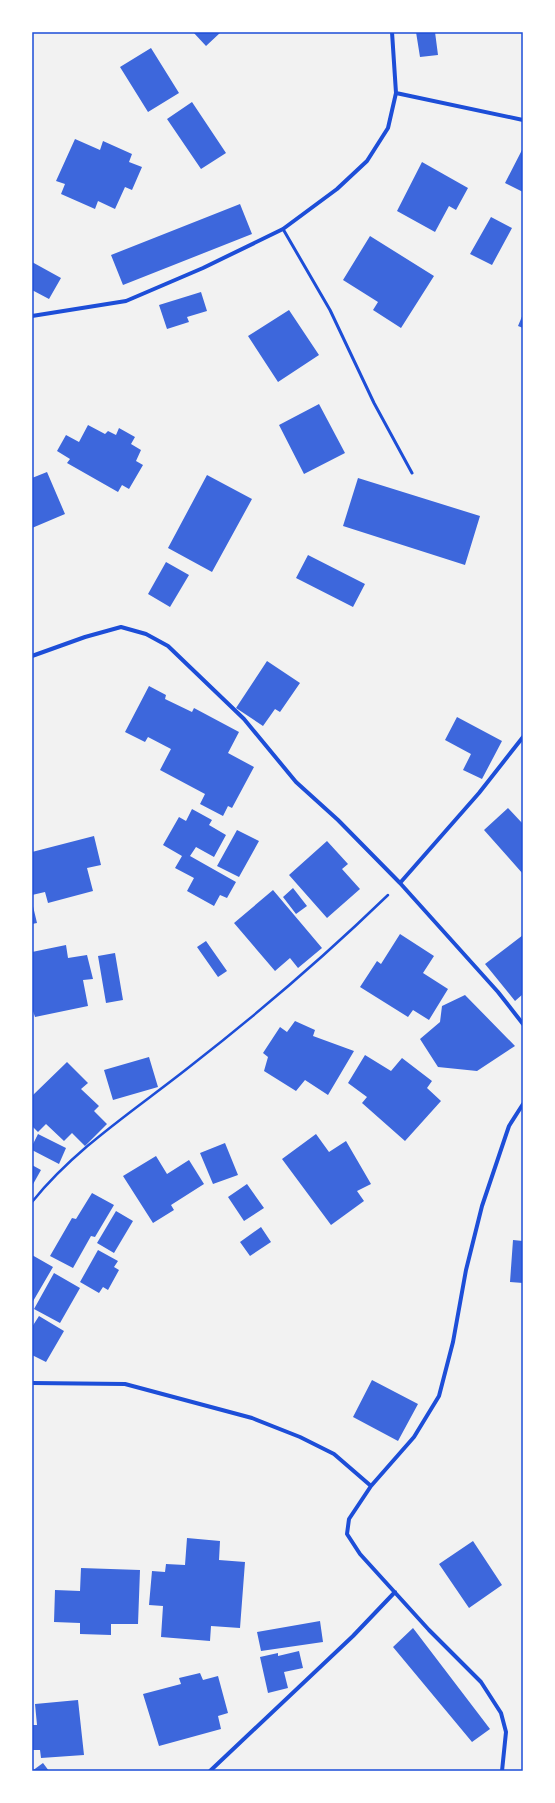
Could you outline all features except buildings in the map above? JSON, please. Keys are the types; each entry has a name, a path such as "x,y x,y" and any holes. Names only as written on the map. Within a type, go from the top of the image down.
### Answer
{"street":[{"path":"32,316 126,301 203,268 283,229 337,189 367,161 388,128 396,93 392,32"},
{"path":"396,93 523,120"},
{"path":"32,656 85,637 121,627 146,634 168,646 244,720 296,782 338,820 400,883 498,992 523,1024"},
{"path":"400,883 479,793 523,737"},
{"path":"502,1771 506,1732 501,1713 481,1682 429,1630 360,1554 347,1534 349,1519 371,1486 414,1437 438,1396 453,1342 466,1270 482,1206 509,1126 523,1104"},
{"path":"32,1383 125,1384 252,1418 300,1437 334,1454 371,1486"},
{"path":"210,1771 353,1636 395,1592"}],"lane":[{"path":"283,229 330,310 374,403 412,474"}],"path":[{"path":"32,1202 46,1185 82,1151 270,1003 316,963 400,883"}]}
